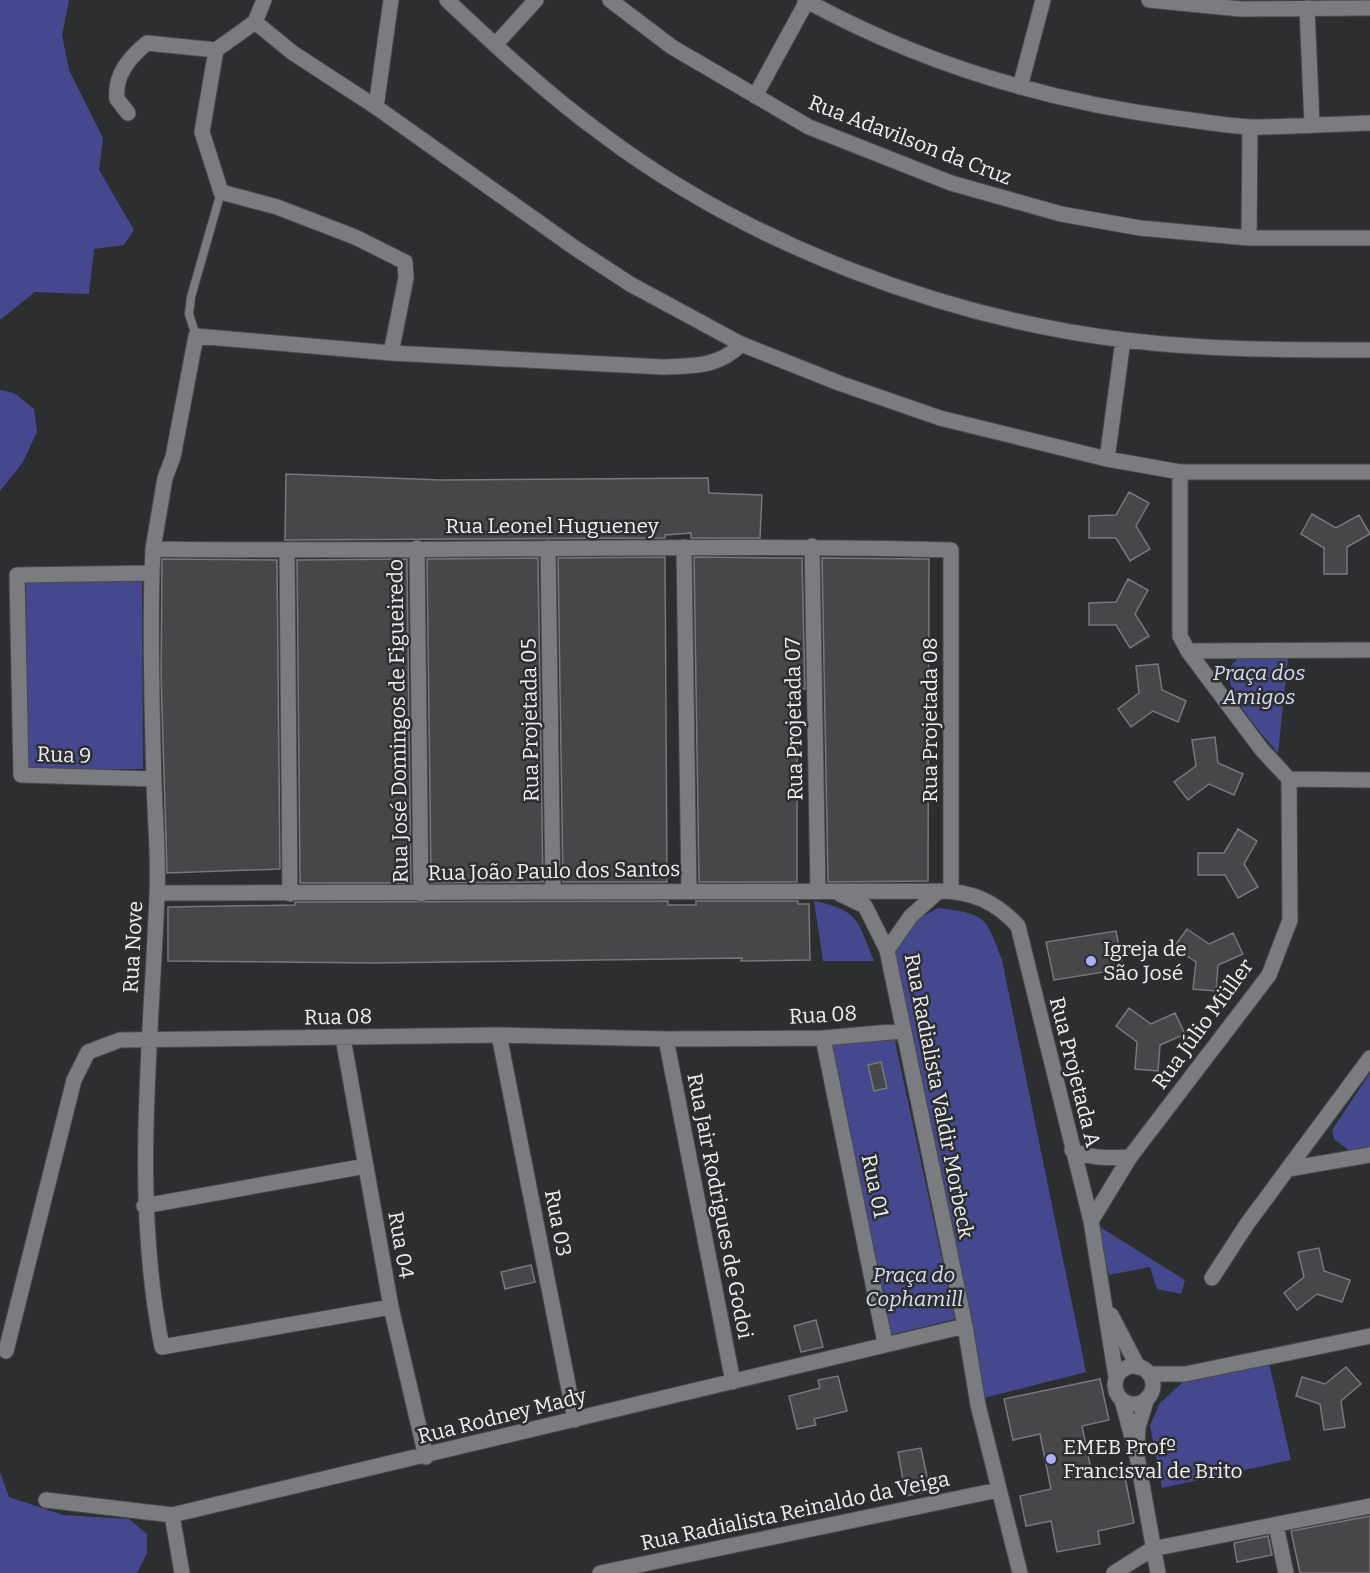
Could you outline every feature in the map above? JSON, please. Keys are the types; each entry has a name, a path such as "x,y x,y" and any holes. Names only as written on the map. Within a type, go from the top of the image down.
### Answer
{"street":[{"path":"128,112 117,99 119,76 137,51 147,43 216,50 255,22 264,0"},
{"path":"376,107 391,0"},
{"path":"447,0 495,45 603,135 674,182 742,220 819,256 956,306 1034,325 1123,340 1264,352 1370,350"},
{"path":"495,45 536,0"},
{"name":"Rua Adavilson da Cruz","path":"610,0 672,46 809,127 951,183 1061,214 1140,228 1249,238 1370,238"},
{"path":"755,96 806,0 898,45 1020,87 1127,111 1251,127 1370,123"},
{"path":"1020,87 1043,0"},
{"path":"1149,0 1241,9 1370,8"},
{"path":"1307,9 1312,124"},
{"path":"255,22 293,53 376,107 575,248 630,284 741,344 839,383 940,418 1107,459 1180,472 1370,472"},
{"path":"216,50 202,132 221,192 278,207 387,250 405,262 406,278 391,353"},
{"path":"1249,238 1251,127"},
{"path":"196,336 391,353 663,367 702,365 721,360 741,344"},
{"name":"Rua Nove","path":"196,336 173,457 165,478 153,549 152,573 154,779 158,893 148,1040 144,1206 162,1347 391,1307"},
{"path":"1107,459 1123,340"},
{"path":"1180,472 1180,636 1188,651 1262,750 1289,779 1370,780"},
{"name":"Rua Leonel Hugueney","path":"153,549 287,551 812,546 951,550"},
{"name":"Rua Projetada 07","path":"812,546 825,891"},
{"path":"684,547 689,891"},
{"name":"Rua José Domingos de Figueiredo","path":"417,548 421,894"},
{"name":"Rua Projetada 05","path":"549,548 552,892"},
{"name":"Rua Projetada 08","path":"945,891 951,550"},
{"path":"287,551 290,894"},
{"name":"Rua 9","path":"152,573 17,575 21,775 154,779"},
{"path":"1188,651 1370,650"},
{"name":"Rua Júlio Müller","path":"1091,1221 1130,1157 1269,975 1290,920 1289,779"},
{"path":"825,891 865,906 886,950"},
{"name":"Rua João Paulo dos Santos","path":"158,893 945,891"},
{"name":"Rua Radialista Valdir Morbeck","path":"945,891 911,916 886,950 965,1326 978,1406 1020,1573"},
{"name":"Rua Projetada A","path":"945,891 990,901 1003,910 1018,926 1091,1221 1116,1377"},
{"name":"Rua 08","path":"6,1351 74,1080 88,1052 120,1040 499,1035 666,1039 823,1038 902,1031"},
{"name":"Rua 03","path":"499,1035 575,1420"},
{"name":"Rua 04","path":"343,1038 391,1307 426,1457"},
{"name":"Rua 01","path":"823,1038 885,1343"},
{"name":"Rua Jair Rodrigues de Godoi","path":"666,1039 733,1382"},
{"path":"1212,1278 1288,1169 1370,1058"},
{"path":"1072,1150 1086,1156 1101,1158 1130,1157"},
{"path":"1288,1169 1370,1155"},
{"path":"144,1206 366,1166"},
{"name":"Rua Projetada A","path":"1106,1304 1143,1370"},
{"name":"Rua Rodney Mady","path":"46,1500 171,1515 426,1457 885,1343 965,1326"},
{"path":"1158,1573 1137,1456 1122,1400 1115,1388 1116,1377 1126,1368 1185,1374 1370,1336"},
{"path":"1137,1456 1138,1427 1150,1394 1143,1370"},
{"path":"1122,1400 1138,1403 1185,1374"},
{"name":"Rua Radialista Reinaldo da Veiga","path":"600,1573 998,1490"},
{"path":"1114,1573 1152,1549 1370,1506"},
{"path":"171,1515 182,1573"},
{"path":"1276,1525 1286,1573"}],"lane":[{"path":"196,336 189,314 191,297 221,192"}],"green space":[{"path":"0,0 69,0 62,35 69,70 103,138 99,170 134,230 124,245 94,249 89,294 35,292 0,320"},
{"path":"0,390 14,393 34,409 37,432 23,462 0,491"},
{"path":"26,578 142,578 143,769 27,769"},
{"name":"Praça dos Amigos","path":"1239,658 1288,658 1278,754 1251,720 1233,692 1229,679 1231,667"},
{"path":"814,901 840,909 855,919 874,961 823,961"},
{"path":"938,908 966,912 982,920 992,934 1002,960 1086,1372 983,1398 893,950 908,925"},
{"name":"Praça do Cophamill","path":"894,1037 955,1319 890,1335 829,1041"},
{"path":"1370,1073 1370,1149 1351,1152 1334,1139 1332,1130"},
{"path":"1095,1224 1185,1280 1181,1294 1157,1289 1150,1267 1109,1275"},
{"path":"1269,1363 1291,1460 1162,1488 1150,1425 1160,1403 1183,1382 1204,1375"},
{"path":"0,1472 9,1497 63,1515 129,1519 147,1534 147,1553 137,1573 0,1573"}],"building":[{"path":"286,474 441,480 708,478 709,493 762,495 760,538 691,538 691,533 665,535 665,538 285,540"},
{"path":"1129,492 1149,503 1136,526 1150,549 1130,561 1116,538 1089,538 1089,516 1116,515"},
{"path":"1312,514 1336,528 1359,515 1370,534 1347,547 1347,574 1324,574 1324,548 1301,534"},
{"path":"665,557 667,882 563,882 558,558"},
{"path":"694,557 802,558 805,689 797,689 797,882 699,882"},
{"path":"538,558 543,882 431,883 427,559"},
{"path":"822,558 929,559 928,881 828,882"},
{"path":"162,559 277,560 280,869 167,873 161,677"},
{"path":"407,559 411,883 300,883 297,560"},
{"path":"1128,579 1148,590 1135,614 1149,636 1130,648 1116,625 1089,625 1089,603 1116,602"},
{"path":"1158,664 1162,690 1186,701 1178,722 1153,711 1131,727 1118,709 1139,693 1136,666"},
{"path":"1215,737 1218,763 1243,774 1234,795 1209,784 1188,800 1174,782 1196,766 1192,740"},
{"path":"1238,829 1257,841 1244,864 1258,887 1238,898 1225,875 1198,875 1198,853 1224,853"},
{"path":"668,901 668,905 696,905 696,901 798,901 798,904 809,904 810,960 741,961 742,958 373,963 168,961 168,907 295,905 295,902"},
{"path":"1187,929 1209,944 1233,933 1243,954 1218,965 1216,991 1193,989 1196,962 1174,947"},
{"name":"Igreja de São José","path":"1116,931 1123,969 1054,980 1046,942"},
{"path":"1129,1008 1151,1024 1175,1013 1185,1034 1160,1045 1158,1071 1135,1069 1137,1042 1116,1026"},
{"path":"881,1062 887,1088 874,1091 868,1065"},
{"path":"1319,1248 1324,1271 1350,1280 1342,1302 1317,1294 1297,1310 1284,1293 1304,1277 1298,1252"},
{"path":"531,1265 535,1282 505,1289 501,1272"},
{"path":"816,1320 823,1347 801,1352 794,1326"},
{"path":"1346,1367 1361,1384 1341,1401 1345,1427 1324,1430 1320,1404 1296,1396 1302,1377 1325,1384"},
{"path":"838,1376 847,1411 814,1419 816,1425 797,1429 789,1396 820,1388 818,1380"},
{"path":"1100,1379 1109,1420 1082,1426 1093,1479 1124,1472 1134,1523 1098,1531 1100,1544 1057,1552 1051,1521 1026,1526 1020,1496 1051,1489 1040,1434 1013,1440 1004,1399"},
{"path":"921,1448 930,1491 906,1496 898,1452"},
{"path":"1370,1516 1370,1573 1300,1573 1291,1531"},
{"path":"1268,1536 1272,1555 1237,1562 1234,1543"}],"place":[{"name":"Igreja de São José","path":"1091,961"},
{"name":"EMEB Profº Francisval de Brito","path":"1051,1459"}]}
